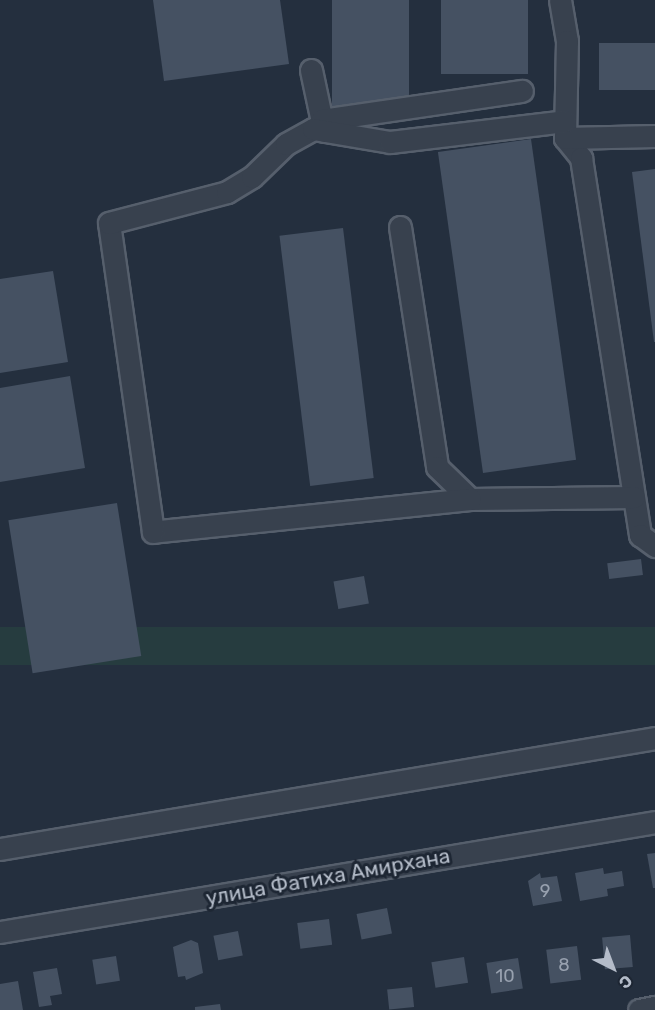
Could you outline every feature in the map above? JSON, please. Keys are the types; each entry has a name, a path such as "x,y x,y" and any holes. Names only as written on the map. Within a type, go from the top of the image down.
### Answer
{"street":[{"path":"560,0 567,41 565,129 580,158 640,535 655,546"},
{"path":"311,70 323,125"},
{"path":"522,91 323,125 286,144 252,177 227,192 110,223 153,532 470,499 634,497"},
{"path":"323,125 390,142 565,129 655,136"},
{"path":"400,227 437,467 470,499"},
{"path":"0,849 655,738"},
{"name":"улица Фатиха Амирхана","path":"0,932 655,822"},
{"path":"639,1010 655,1007"}],"green space":[{"path":"0,627 655,627 655,665 0,665"}],"building":[{"path":"153,0 280,0 289,64 164,81"},
{"path":"332,0 409,0 409,108 332,108"},
{"path":"441,0 528,0 528,74 441,74"},
{"path":"599,43 655,43 655,90 599,90"},
{"path":"531,139 576,460 483,473 438,152"},
{"path":"655,169 655,342 654,342 632,172"},
{"path":"343,228 374,478 310,486 279,236"},
{"path":"53,271 68,362 0,373 0,279"},
{"path":"70,376 85,468 0,482 0,388"},
{"path":"117,503 141,656 33,673 8,520"},
{"path":"641,559 643,575 609,579 607,563"},
{"path":"364,576 369,604 338,609 333,581"},
{"path":"655,853 655,888 653,888 647,854"},
{"path":"603,868 604,874 622,871 624,886 607,889 608,896 580,901 575,873"},
{"path":"540,873 541,878 557,876 562,901 533,906 528,881"},
{"path":"387,908 392,934 362,939 357,914"},
{"path":"329,919 332,945 300,949 297,923"},
{"path":"238,931 243,956 218,960 213,936"},
{"path":"630,935 633,967 605,969 602,937"},
{"path":"191,940 198,943 203,973 186,980 185,976 178,977 173,947"},
{"path":"577,946 581,980 550,984 546,950"},
{"path":"116,956 120,981 96,984 92,960"},
{"path":"464,957 468,983 435,988 431,962"},
{"path":"518,958 523,989 491,994 486,963"},
{"path":"57,968 62,994 50,996 52,1005 39,1007 33,972"},
{"path":"18,981 23,1010 0,1010 0,984"},
{"path":"412,987 414,1007 389,1010 387,990"},
{"path":"220,1004 221,1010 195,1010 195,1007"}]}
